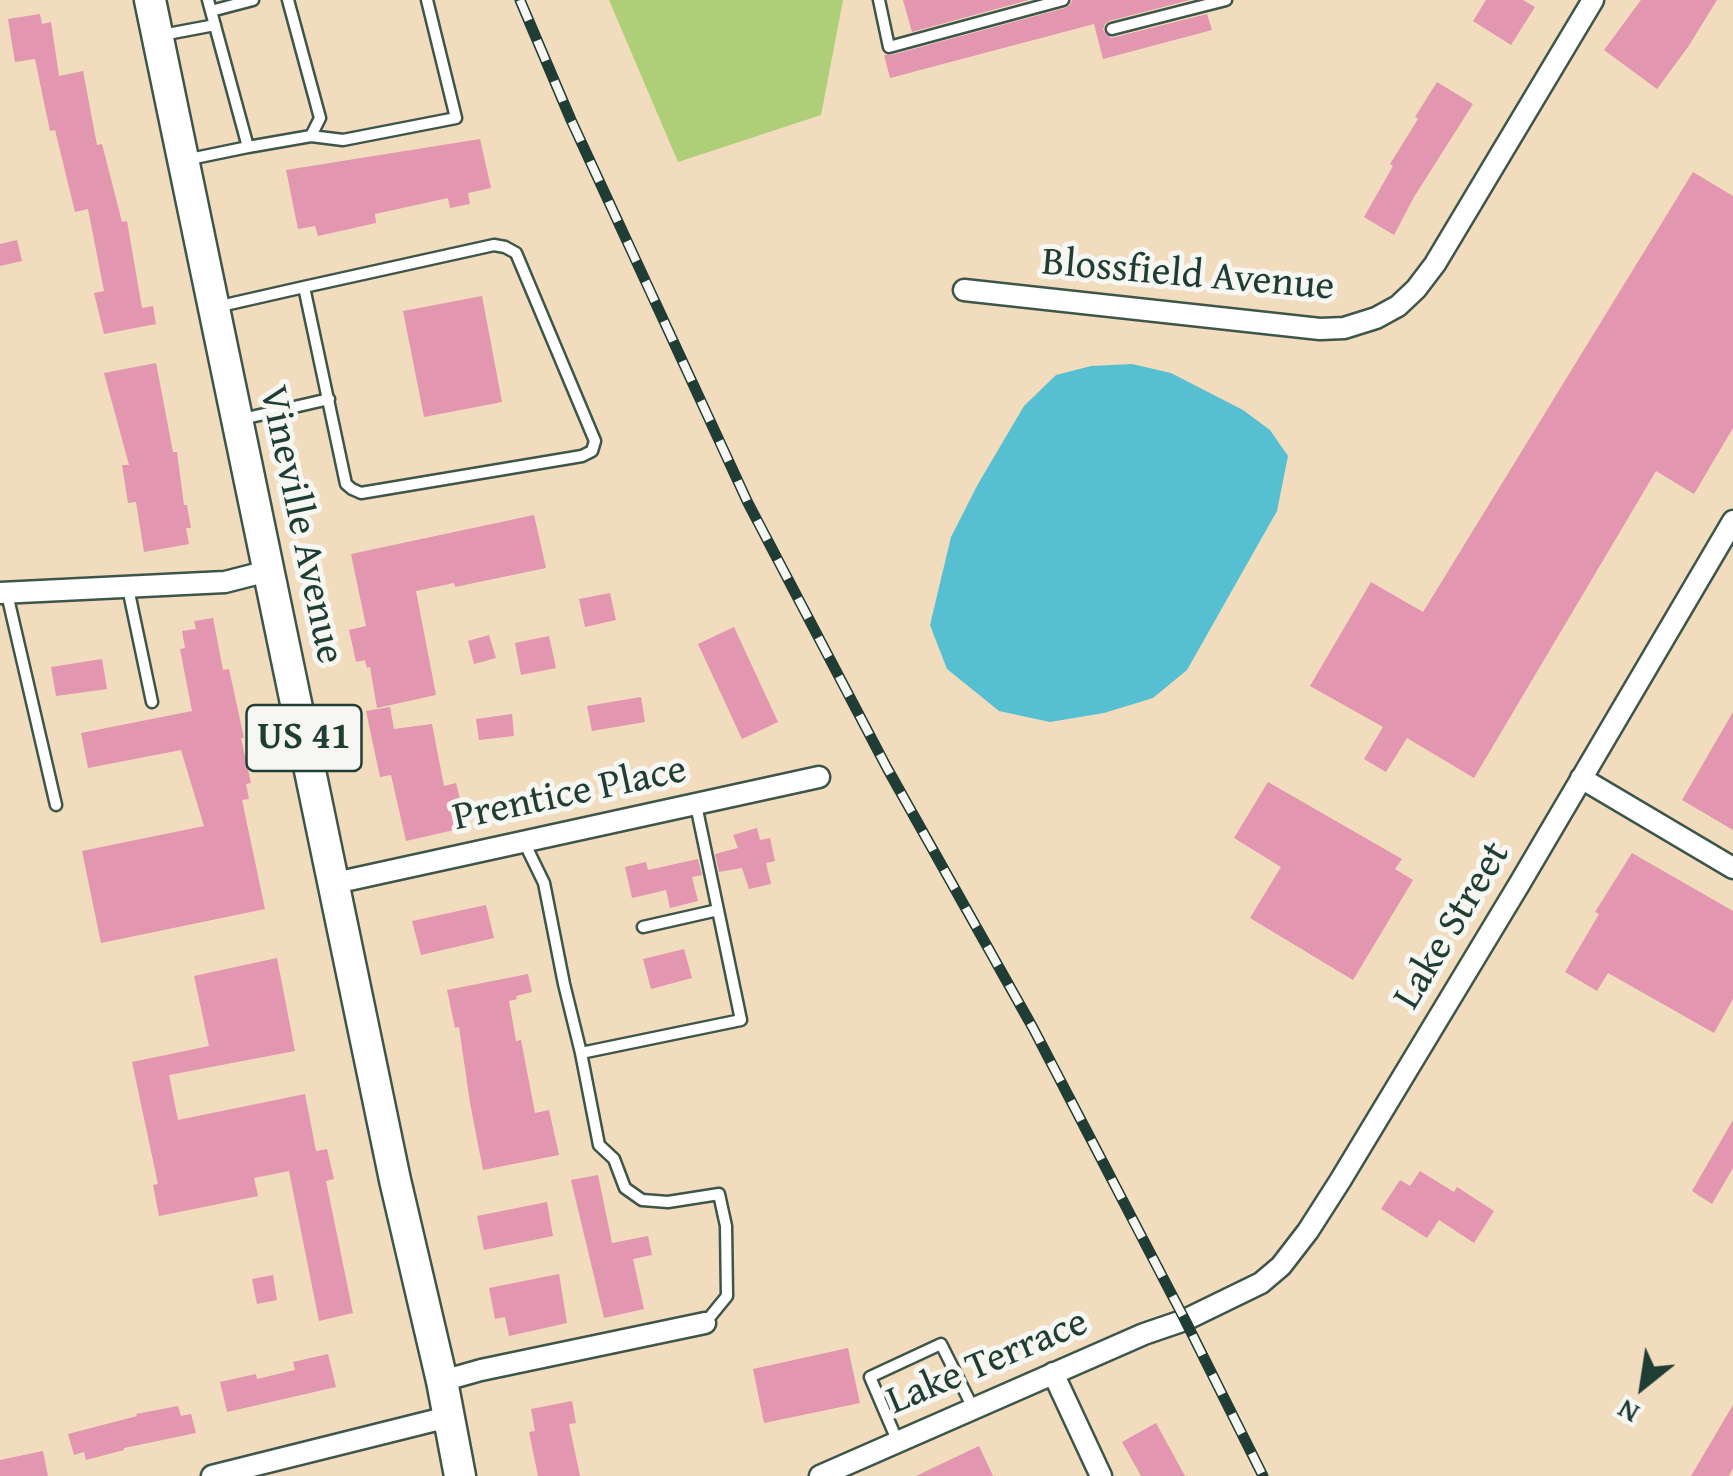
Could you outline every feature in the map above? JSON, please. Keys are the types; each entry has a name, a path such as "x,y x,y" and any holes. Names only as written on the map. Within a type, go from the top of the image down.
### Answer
{"main road":[{"name":"Vineville Avenue","path":"150,0 460,1476"}],"street":[{"name":"Blossfield Avenue","path":"964,290 1320,328 1344,328 1376,318 1398,306 1435,264 1593,0"},
{"name":"Lake Street","path":"1186,1320 1260,1283 1281,1266 1308,1230 1520,883 1733,521"},
{"path":"3,593 224,582 268,571"},
{"name":"Prentice Place","path":"335,883 819,777"},
{"path":"1581,778 1733,868"},
{"name":"Lake Terrace","path":"828,1474 1053,1373 1186,1320"},
{"path":"442,1381 705,1323"},
{"path":"1053,1373 1101,1476"},
{"path":"212,1476 448,1416"}],"lane":[{"path":"248,147 209,6 254,0"},
{"path":"288,0 320,118 311,136"},
{"path":"184,160 311,136 343,140 456,118 427,0"},
{"path":"880,0 889,47 1063,0"},
{"path":"1112,29 1226,0"},
{"path":"158,36 215,25"},
{"path":"215,308 304,287 494,244 505,246 516,253 595,441 592,451 582,456 360,493 346,484 304,287"},
{"path":"237,420 328,399"},
{"path":"128,587 152,702"},
{"path":"3,593 56,805"},
{"path":"581,1053 740,1020 696,804"},
{"path":"523,842 544,882 598,1144 614,1159 625,1188 642,1200 668,1202 719,1194 726,1226 727,1296 705,1323"},
{"path":"644,927 718,910"},
{"path":"898,1440 870,1378 941,1344 973,1408"}],"green space":[{"path":"609,0 843,0 821,115 678,162"}],"water":[{"path":"1132,364 1171,373 1243,410 1270,430 1288,456 1277,511 1187,670 1153,698 1104,713 1050,722 999,711 947,669 930,625 951,537 1024,406 1056,375 1091,366"}],"building":[{"path":"903,0 1029,0 912,32"},
{"path":"1072,0 1190,0 1109,21 1103,30 1111,38 1207,14 1212,30 1103,59 1094,24 890,78 884,55 1065,8"},
{"path":"1486,0 1523,0 1535,7 1511,45 1473,21"},
{"path":"1641,0 1717,0 1657,89 1604,50"},
{"path":"40,14 42,24 51,22 59,76 83,71 97,145 102,144 122,222 127,221 142,308 153,306 156,324 104,334 94,293 104,291 88,209 75,212 55,130 50,131 35,59 15,62 8,19"},
{"path":"1437,82 1473,104 1394,235 1364,217"},
{"path":"480,139 491,188 468,193 470,204 450,208 448,198 375,214 376,223 318,236 315,226 298,229 286,170"},
{"path":"1693,172 1733,196 1733,428 1694,494 1656,471 1474,778 1407,738 1386,772 1364,759 1383,727 1310,686 1371,582 1423,612"},
{"path":"17,240 22,261 0,266 0,244"},
{"path":"482,296 502,402 424,417 403,311"},
{"path":"156,363 191,528 186,528 189,544 144,552 136,502 128,503 122,465 129,465 104,373"},
{"path":"534,515 546,568 416,591 436,695 377,708 370,667 367,668 365,660 356,662 349,630 366,626 351,554"},
{"path":"610,593 616,620 585,627 579,599"},
{"path":"213,618 223,670 229,669 244,738 251,783 246,784 249,799 242,800 265,909 101,943 82,851 204,826 181,750 88,768 81,733 192,711 180,649 185,648 182,631 196,629 194,621"},
{"path":"734,627 778,722 742,739 698,644"},
{"path":"489,635 496,658 474,664 468,641"},
{"path":"549,636 556,668 521,675 515,643"},
{"path":"102,659 107,689 56,696 51,667"},
{"path":"641,697 645,722 592,731 587,706"},
{"path":"390,707 394,729 432,724 444,786 456,783 467,827 406,841 391,775 380,777 366,711"},
{"path":"1733,712 1733,830 1682,800"},
{"path":"512,714 514,736 479,740 476,719"},
{"path":"1268,782 1402,859 1395,869 1413,880 1353,980 1250,918 1281,867 1234,838"},
{"path":"757,828 760,840 770,838 775,861 766,863 771,884 749,889 742,868 719,872 715,854 738,848 733,835"},
{"path":"1632,853 1733,911 1733,999 1714,1033 1608,973 1597,991 1565,972 1599,914 1595,912"},
{"path":"698,859 702,875 692,877 698,901 670,908 666,890 632,898 625,867 646,862 648,870"},
{"path":"486,905 494,938 421,955 412,921"},
{"path":"684,949 692,978 651,989 643,959"},
{"path":"277,958 295,1051 169,1075 178,1120 305,1094 316,1151 327,1149 334,1179 326,1181 353,1313 319,1321 289,1171 254,1178 258,1196 159,1216 153,1185 158,1184 132,1062 209,1046 194,976"},
{"path":"528,974 532,992 509,1001 535,1113 549,1110 559,1155 483,1170 459,1027 455,1028 447,990"},
{"path":"1733,1120 1733,1168 1712,1204 1692,1191"},
{"path":"1420,1171 1454,1192 1457,1187 1494,1211 1474,1243 1439,1220 1427,1238 1381,1209 1400,1180 1410,1186"},
{"path":"598,1175 612,1243 648,1236 652,1255 633,1259 644,1309 604,1318 571,1180"},
{"path":"547,1202 553,1236 484,1250 477,1216"},
{"path":"559,1274 567,1323 509,1336 505,1317 495,1319 489,1288"},
{"path":"273,1275 277,1300 257,1304 252,1279"},
{"path":"848,1348 860,1403 764,1423 753,1369"},
{"path":"328,1354 336,1387 227,1412 220,1382 295,1370 293,1362"},
{"path":"572,1401 576,1423 569,1424 580,1476 538,1476 529,1432 535,1431 531,1409"},
{"path":"1733,1405 1733,1468 1729,1476 1691,1476"},
{"path":"178,1406 181,1416 191,1414 196,1433 86,1460 84,1452 74,1455 68,1434"},
{"path":"1156,1423 1185,1476 1141,1476 1122,1442"},
{"path":"979,1446 993,1476 916,1476"},
{"path":"43,1451 48,1476 0,1476 0,1460"}],"railway":[{"path":"520,0 571,120 748,503 887,768 1033,1028 1263,1476"}]}
